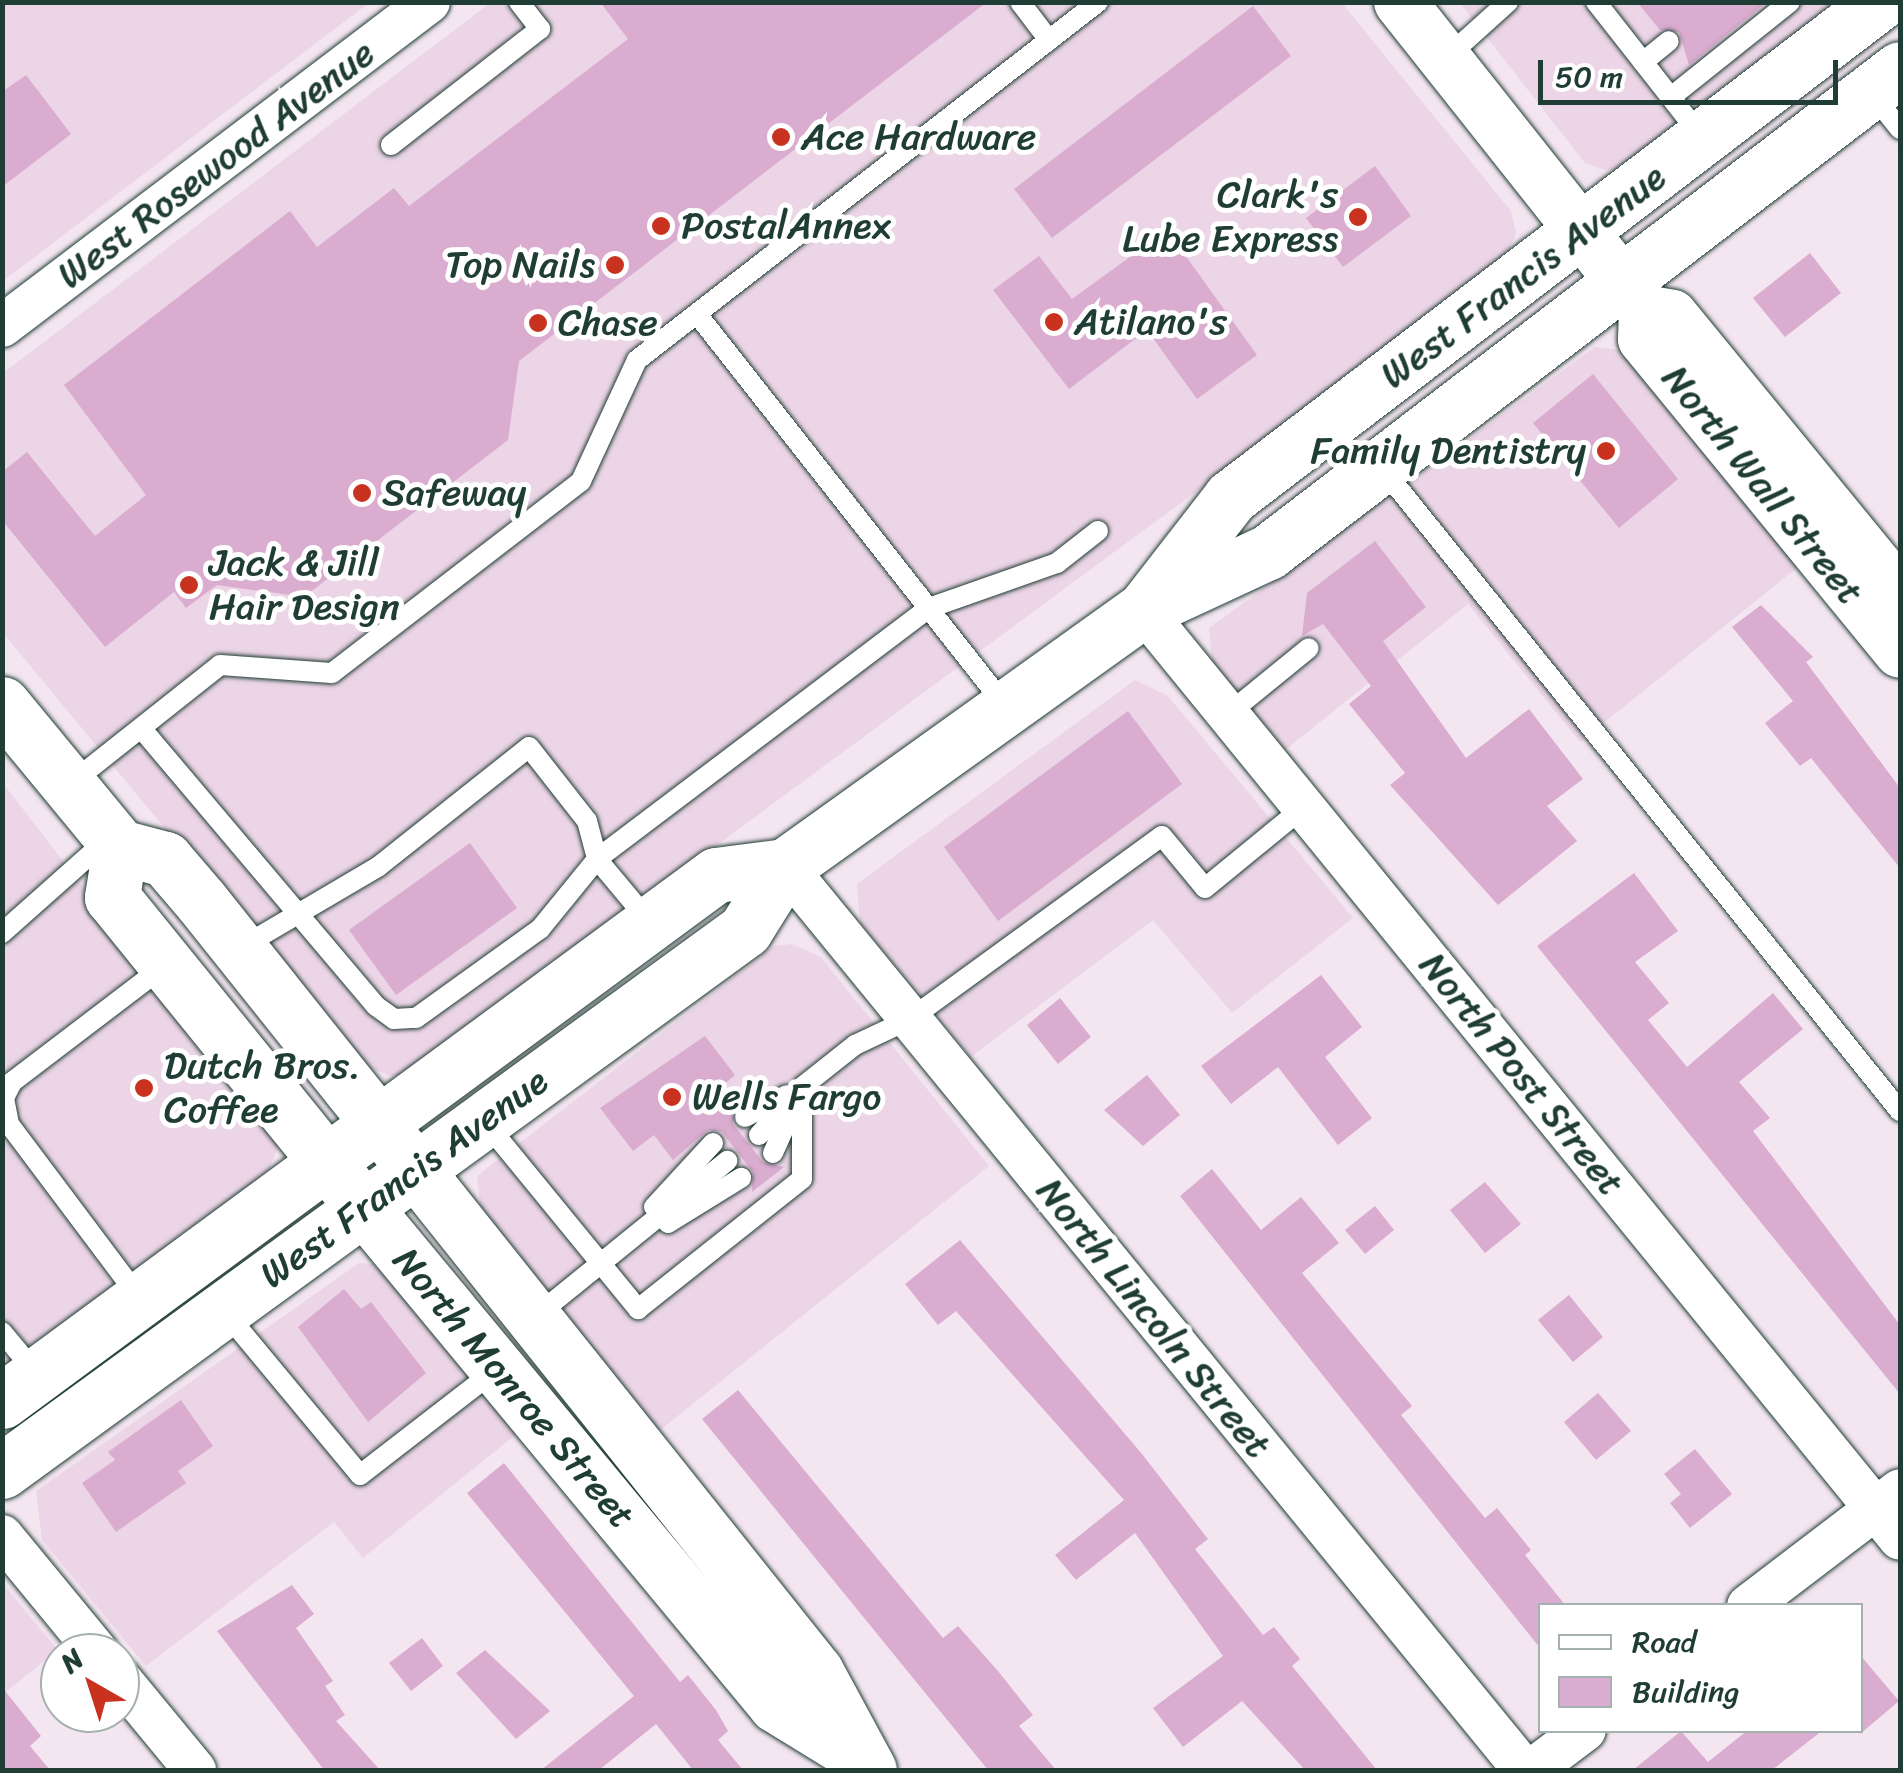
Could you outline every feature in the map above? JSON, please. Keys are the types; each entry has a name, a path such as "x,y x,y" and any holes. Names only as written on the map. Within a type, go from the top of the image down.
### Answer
{"main road":[{"name":"West Francis Avenue","path":"1143,610 1231,497 1584,231 1687,118 1852,11"},
{"name":"West Francis Avenue","path":"2,1471 744,930 785,866 1143,610 1268,552 1382,468 1636,299 1891,97"},
{"path":"2,704 115,842"},
{"name":"North Monroe Street","path":"115,842 165,859 239,949 816,1672 862,1762 776,1705 328,1164 112,897 115,842"},
{"name":"West Francis Avenue","path":"20,1388 142,1302 716,875 785,866"}],"street":[{"name":"West Rosewood Avenue","path":"2,326 429,2"},
{"name":"North Wall Street","path":"1400,2 1636,299 1644,339 1900,652"},
{"name":"North Wall Street","path":"1636,299 1672,316 1900,595"},
{"name":"North Post Street","path":"1143,610 1892,1512"},
{"name":"North Lincoln Street","path":"785,866 1524,1770"},
{"path":"1753,1603 1892,1512"},
{"path":"2,1536 82,1633"},
{"path":"140,1703 195,1770"},
{"path":"1532,1770 1581,1733"}],"lane":[{"path":"391,145 540,29 519,2"},
{"path":"1020,2 1049,40"},
{"path":"68,785 220,665 332,673 581,481 636,360 1098,2"},
{"path":"1445,58 1508,2"},
{"path":"1600,4 1687,118 1790,2"},
{"path":"1643,62 1669,41"},
{"path":"697,314 1007,707"},
{"path":"1382,468 1900,1111"},
{"path":"140,728 376,1006 394,1019 416,1018 540,928 597,858 930,608 1056,563 1098,531"},
{"path":"1228,714 1309,648"},
{"path":"239,949 294,909 379,866 530,747 587,821 597,858 651,923"},
{"path":"745,1118 802,1086 855,1045 910,1019 1162,836 1205,888 1304,807"},
{"path":"2,934 115,842"},
{"path":"142,1302 9,1124 4,1098 12,1082 167,964"},
{"path":"759,1135 802,1086"},
{"path":"772,1153 802,1086"},
{"path":"484,1120 638,1309 802,1179 802,1086"},
{"path":"602,1264 713,1142"},
{"path":"535,1316 727,1160"},
{"path":"602,1264 741,1178"},
{"path":"223,1310 360,1475 498,1369"},
{"path":"2,1332 20,1388"}],"shaded area":[{"path":"3,3 369,3 3,281"},
{"path":"490,3 1342,3 1511,211 1516,233 1502,266 408,1073 391,1076 361,1065 3,633 3,373"},
{"path":"1460,3 1841,3 1620,169 1604,170 1585,163"},
{"path":"1595,347 1627,351 1808,559 1580,742 1468,604 1285,750 1212,663 1209,628"},
{"path":"1135,680 1168,696 1353,918 1232,1013 1153,920 971,1057 860,923 857,884"},
{"path":"2,782 280,1141 265,1181 2,1371"},
{"path":"792,944 821,957 989,1166 659,1431 481,1211 477,1176 774,946"},
{"path":"359,1263 375,1264 524,1428 363,1558 334,1522 146,1666 140,1659 140,1633 119,1633 42,1540 36,1491"},
{"path":"2,1583 44,1633 40,1633 40,1664 2,1694"}],"building":[{"path":"600,2 987,2 519,361 508,440 304,597 217,585 186,608 174,592 105,647 2,520 2,472 27,452 95,536 146,495 64,385 290,211 317,247 394,188 409,206 628,39"},
{"path":"1637,2 1767,2 1689,65 1679,32 1660,30"},
{"path":"1253,6 1291,56 1052,238 1014,189"},
{"path":"26,75 71,134 2,187 2,92"},
{"name":"Clark's Lube Express","path":"1375,166 1411,216 1343,267 1306,218"},
{"path":"1167,230 1257,355 1197,399 1147,330 1069,389 993,290 1039,256 1072,299"},
{"path":"1810,253 1841,293 1785,337 1753,298"},
{"name":"Family Dentistry","path":"1593,374 1678,479 1619,528 1533,423"},
{"path":"1375,541 1426,607 1383,641 1466,758 1529,709 1583,779 1547,806 1577,841 1498,905 1390,785 1405,773 1349,704 1371,686 1323,624 1302,636 1307,593"},
{"path":"1761,605 1813,657 1806,662 1900,788 1900,868 1811,758 1800,766 1765,723 1793,701 1732,627"},
{"path":"1128,711 1182,784 998,921 944,847"},
{"path":"470,843 517,908 396,995 349,930"},
{"path":"1634,873 1678,931 1635,962 1669,1003 1648,1020 1687,1067 1773,993 1803,1029 1739,1082 1770,1118 1753,1131 1900,1325 1900,1394 1537,946"},
{"path":"1321,975 1362,1027 1325,1057 1372,1118 1338,1145 1278,1067 1231,1104 1201,1066"},
{"path":"1060,998 1091,1037 1058,1064 1027,1025"},
{"name":"Wells Fargo","path":"705,1036 735,1075 721,1087 736,1107 733,1124 763,1162 784,1167 752,1192 753,1172 722,1132 708,1130 673,1160 654,1135 633,1151 600,1108"},
{"path":"1147,1075 1180,1115 1143,1146 1104,1110"},
{"path":"1212,1169 1261,1230 1301,1197 1339,1243 1302,1273 1412,1406 1401,1415 1485,1518 1497,1508 1531,1550 1525,1555 1564,1603 1538,1603 1538,1645 1180,1196"},
{"path":"1485,1182 1521,1224 1485,1253 1450,1210"},
{"path":"1375,1206 1394,1230 1365,1254 1345,1230"},
{"path":"960,1240 1142,1454 1208,1539 1195,1549 1263,1635 1274,1627 1300,1659 1292,1666 1377,1770 1305,1770 1242,1701 1183,1747 1153,1708 1223,1656 1135,1533 1076,1580 1055,1555 1124,1500 956,1311 938,1325 905,1284"},
{"path":"344,1289 361,1309 371,1302 426,1373 368,1422 298,1327"},
{"path":"1569,1295 1603,1337 1573,1362 1538,1320"},
{"path":"738,1390 943,1638 958,1626 998,1671 1033,1715 1019,1726 1056,1770 988,1770 702,1419"},
{"path":"1598,1393 1631,1431 1596,1460 1564,1422"},
{"path":"181,1400 213,1446 178,1471 186,1483 116,1532 82,1483 115,1460 108,1452"},
{"path":"1695,1449 1732,1494 1690,1528 1670,1503 1681,1494 1664,1474"},
{"path":"504,1463 680,1682 688,1675 716,1710 728,1731 718,1740 743,1770 693,1770 656,1724 599,1770 541,1770 634,1696 467,1493"},
{"path":"292,1585 314,1614 296,1628 333,1681 325,1686 345,1715 336,1721 380,1770 324,1770 217,1631"},
{"path":"422,1638 443,1666 411,1691 389,1663"},
{"path":"485,1650 550,1711 516,1739 456,1673"},
{"path":"1863,1659 1899,1701 1863,1731"},
{"path":"2,1687 41,1736 30,1746 50,1770 2,1770"},
{"path":"1679,1733 1708,1762 1744,1733 1819,1733 1772,1770 1633,1770"}],"place":[{"name":"Ace Hardware","path":"781,137"},
{"name":"Clark's Lube Express","path":"1358,217"},
{"name":"PostalAnnex","path":"661,226"},
{"name":"Top Nails","path":"615,265"},
{"name":"Atilano's","path":"1054,322"},
{"name":"Chase","path":"538,323"},
{"name":"Family Dentistry","path":"1606,451"},
{"name":"Safeway","path":"362,493"},
{"name":"Jack & Jill Hair Design","path":"189,585"},
{"name":"Dutch Bros. Coffee","path":"144,1088"},
{"name":"Wells Fargo","path":"672,1097"}]}
